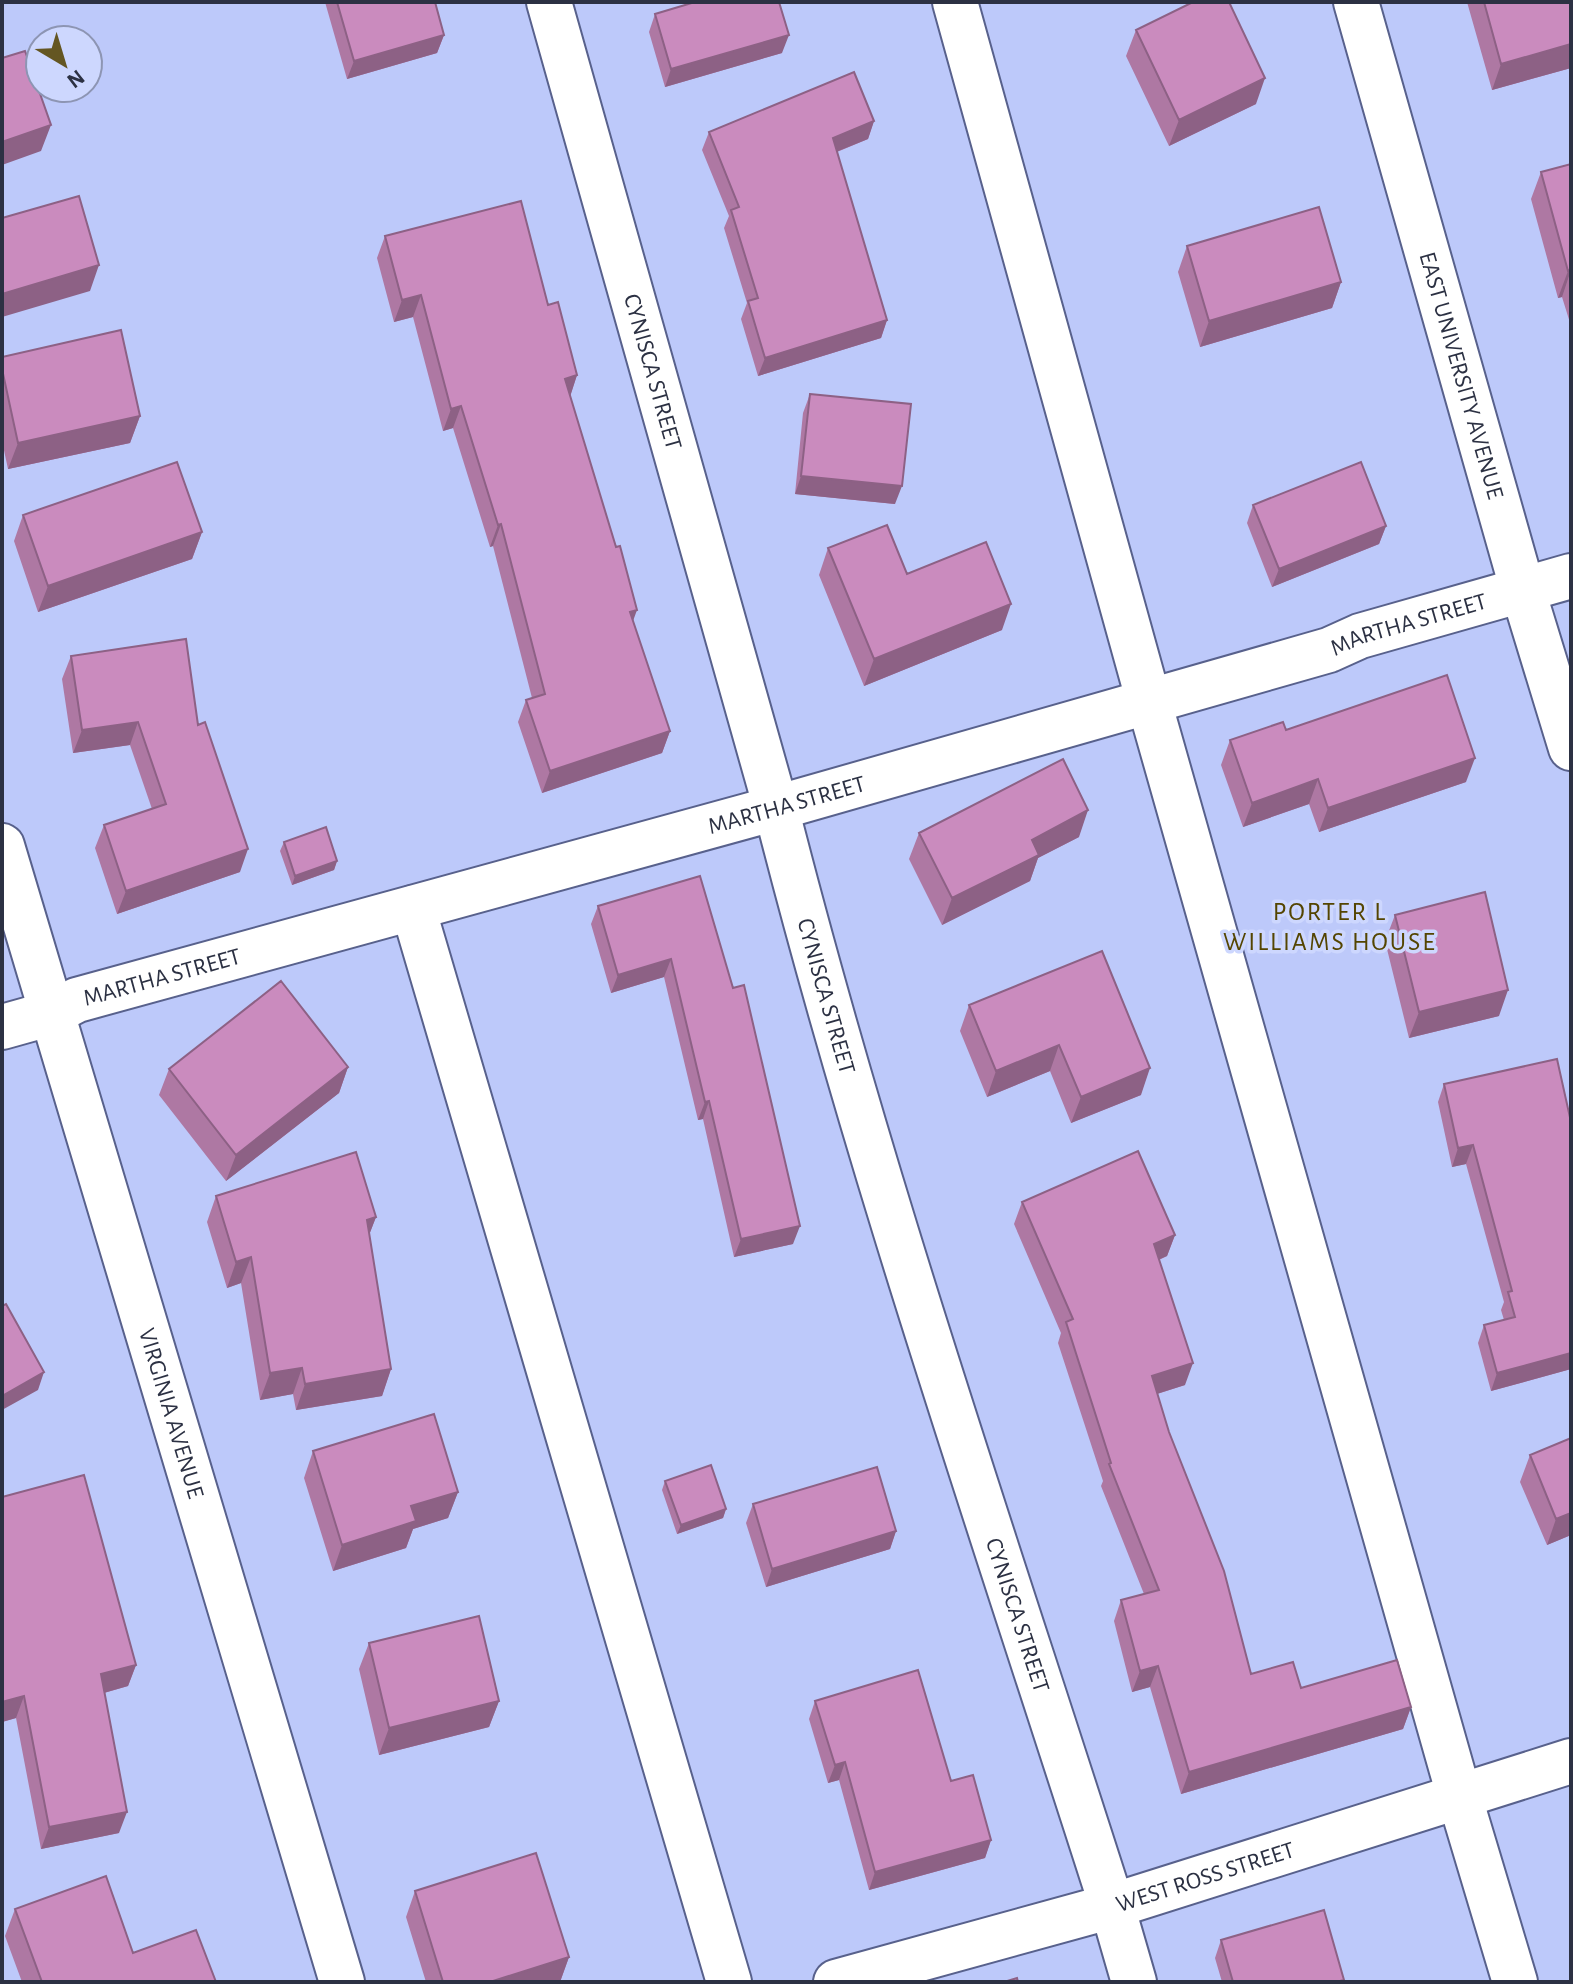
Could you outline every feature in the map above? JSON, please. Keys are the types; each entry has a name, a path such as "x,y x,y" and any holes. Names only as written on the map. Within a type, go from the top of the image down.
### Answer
{"street":[{"name":"CYNISCA STREET","path":"549,2 887,1203 1134,1982"},
{"path":"955,2 1149,702 1459,1795 1515,1982"},
{"name":"EAST UNIVERSITY AVENUE","path":"1356,2 1523,591 1571,748"},
{"name":"MARTHA STREET","path":"2,1027 52,1013 77,1000 776,808 1329,650 1360,636 1571,576"},
{"name":"VIRGINIA AVENUE","path":"2,846 342,1982"},
{"path":"413,908 729,1982"},
{"name":"WEST ROSS STREET","path":"836,1982 1112,1906 1571,1761"}],"building":[{"path":"337,2 435,2 444,35 354,61"},
{"path":"695,2 779,2 789,35 671,69 655,14"},
{"path":"1193,2 1229,2 1265,78 1179,120 1136,30"},
{"path":"1484,2 1571,2 1571,44 1501,64"},
{"path":"24,51 24,104 44,104 51,125 2,142 2,58"},
{"path":"854,72 874,121 833,138 887,320 765,358 748,301 758,298 731,210 739,207 709,132"},
{"path":"1571,164 1571,270 1568,271 1541,172"},
{"path":"79,196 99,265 2,294 2,218"},
{"path":"521,201 548,305 558,302 577,375 565,379 616,547 620,546 637,610 630,612 670,731 550,771 526,700 545,694 501,524 498,525 461,406 451,409 421,295 402,300 385,236"},
{"path":"1319,207 1341,282 1209,321 1187,246"},
{"path":"121,330 140,416 18,443 2,357"},
{"path":"810,394 911,404 902,486 801,476"},
{"path":"177,462 202,532 48,586 23,515"},
{"path":"1361,462 1386,526 1279,569 1253,505"},
{"path":"887,525 907,574 986,542 1011,604 874,659 828,548"},
{"path":"186,639 198,725 205,722 248,849 126,891 104,825 166,804 138,722 82,730 71,656"},
{"path":"1447,675 1475,758 1328,808 1318,779 1252,803 1230,740 1283,722 1286,730"},
{"path":"1063,759 1088,810 1032,840 1039,855 952,898 919,833"},
{"path":"326,827 337,861 295,876 284,842"},
{"path":"700,876 733,988 744,985 800,1226 741,1239 709,1101 705,1102 671,959 618,975 598,906"},
{"path":"1485,892 1508,990 1419,1012 1395,915"},
{"path":"1102,951 1150,1068 1081,1097 1059,1045 996,1071 969,1005"},
{"path":"281,981 348,1067 236,1155 169,1069"},
{"path":"1557,1059 1571,1122 1571,1353 1497,1373 1484,1325 1515,1317 1508,1292 1512,1291 1473,1145 1458,1148 1444,1084"},
{"path":"1138,1151 1175,1235 1154,1244 1193,1363 1152,1376 1169,1432 1224,1571 1251,1674 1293,1662 1301,1688 1397,1660 1411,1707 1189,1772 1158,1666 1140,1671 1121,1600 1159,1590 1109,1464 1066,1322 1073,1319 1022,1202"},
{"path":"356,1152 376,1217 367,1220 391,1369 305,1384 302,1368 270,1373 251,1257 236,1262 216,1196"},
{"path":"6,1304 44,1372 2,1396 2,1306"},
{"path":"434,1414 458,1492 411,1506 416,1521 342,1545 313,1451"},
{"path":"1571,1438 1571,1513 1556,1519 1530,1455"},
{"path":"711,1465 726,1509 681,1525 665,1481"},
{"path":"877,1467 896,1531 772,1569 753,1504"},
{"path":"84,1475 136,1665 101,1674 127,1812 49,1827 24,1696 2,1702 2,1497"},
{"path":"479,1616 499,1701 389,1728 369,1643"},
{"path":"918,1670 951,1781 973,1775 991,1840 875,1872 845,1762 835,1765 815,1701"},
{"path":"536,1853 569,1957 490,1982 443,1982 415,1891"},
{"path":"106,1876 133,1953 196,1930 216,1982 42,1982 15,1909"},
{"path":"1324,1910 1344,1980 1233,1982 1221,1940"}],"district":[{"name":"PORTER L WILLIAMS HOUSE","path":"1330,926"}]}
